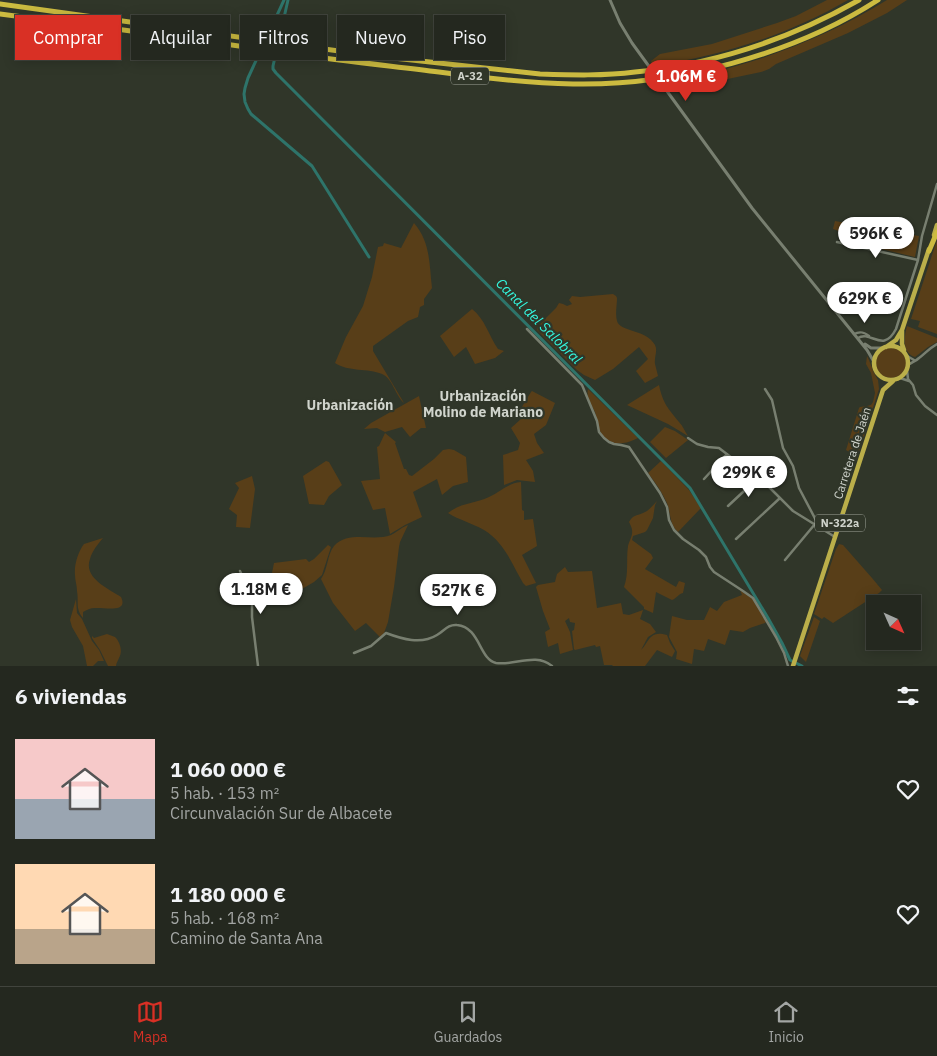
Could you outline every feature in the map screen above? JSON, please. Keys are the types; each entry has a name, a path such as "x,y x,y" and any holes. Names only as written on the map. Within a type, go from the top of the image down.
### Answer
{"highway":[{"name":"A-32","path":"0,4 376,56 540,74 610,74 663,68 729,54 773,40 819,21 859,0"},
{"name":"A-32","path":"0,14 495,79 575,84 646,80 727,65 764,54 818,32 842,21 878,0"},
{"path":"883,390 881,380 875,370 875,356 896,340 902,330 937,225"},
{"path":"928,251 937,232"},
{"path":"902,330 902,344 908,367"},
{"path":"885,347 896,346 906,355"},
{"name":"N-322a","path":"893,381 903,376 908,367"},
{"path":"877,374 885,380 893,381"},
{"name":"Carretera de Jaén","path":"793,666 883,390 893,381"}],"street":[{"path":"610,0 620,23 636,48 746,201 862,342 874,362"},
{"path":"858,338 864,336 876,340 885,340 894,334 918,260 922,236 937,184"},
{"path":"838,242 918,260"},
{"path":"527,329 582,385 599,432 604,438 614,444 629,447 660,493 667,507 669,520 674,530 683,539 700,550 714,572 744,590 753,598 776,637 788,666"},
{"path":"854,334 862,332 872,338"},
{"path":"862,342 871,348 885,347"},
{"path":"937,344 908,367 907,376 920,400 937,415"},
{"path":"906,355 916,360"},
{"path":"900,378 910,382"},
{"path":"765,389 772,400 783,448 793,466 799,488 820,528"},
{"path":"688,438 697,444 719,448 758,478 793,510 835,537"},
{"path":"704,478 727,454"},
{"path":"728,506 758,478"},
{"path":"736,540 780,498"},
{"path":"784,560 815,524"},
{"path":"240,571 252,597 252,617 258,666"},
{"path":"354,653 371,646 386,633 405,640 423,640 436,636 453,624 471,631 494,663 505,664 540,660 548,662 552,666"}],"shaded area":[{"path":"827,0 848,0 802,24 729,50 653,66 651,61 660,54 712,44 777,23 796,16"},
{"path":"887,0 907,0 887,13 848,33 761,72 675,90 670,80 726,69 783,51 837,28"},
{"path":"835,221 919,236 915,257 852,242 853,236 833,229"},
{"path":"414,223 424,238 432,288 424,299 424,305 420,307 418,317 408,321 373,346 373,351 404,403 386,376 371,371 346,368 335,363 346,337 363,306 372,277 378,247 383,246 384,243 401,248"},
{"path":"937,240 937,334 918,327 920,321 911,319"},
{"path":"613,294 617,298 616,315 619,325 646,336 656,347 655,364 658,376 645,383 636,371 648,359 639,347 613,369 595,380 577,370 537,330 538,326 559,303 567,306 572,304 569,300 572,296"},
{"path":"472,309 484,323 498,349 504,351 495,358 475,364 466,347 454,357 440,336"},
{"path":"907,326 937,338 937,342 915,357 911,355 905,344"},
{"path":"891,348 902,352 906,363 902,374 891,378 880,374 876,363 880,352"},
{"path":"867,356 878,380 879,389 857,458 853,462 851,460 854,455 846,450 859,408 871,405 875,393 871,373 866,364"},
{"path":"659,385 666,405 688,436 668,424 627,405"},
{"path":"588,389 638,438 620,443 606,439 599,429 595,412 588,398"},
{"path":"532,391 555,403 546,425 534,434 537,443 544,453 526,460 533,471 535,482 517,480 504,485 503,455 518,450 520,443 511,428 521,419 517,415"},
{"path":"419,396 426,428 421,428 410,437 402,427 385,432 377,428 364,429 371,423"},
{"path":"665,427 688,440 666,458 650,442"},
{"path":"385,433 396,442 404,469 406,469 409,475 412,476 443,450 449,449 466,457 468,482 453,486 442,495 437,479 413,492 422,517 390,534 385,508 373,510 361,481 380,479 377,447"},
{"path":"326,461 329,462 342,485 329,496 324,505 309,504 303,476"},
{"path":"661,461 689,490 701,508 678,532 672,522 665,499 648,473"},
{"path":"252,476 255,489 250,528 236,527 237,515 229,509 239,488 235,483"},
{"path":"521,482 524,520 533,519 537,546 522,555 536,583 526,586 502,547 491,535 448,513 453,509 484,499 508,486"},
{"path":"657,501 653,518 647,530 633,536 632,540 651,554 653,558 645,569 676,587 679,581 685,583 683,593 672,600 656,592 653,613 644,609 624,587 628,546 632,532 629,522 633,517 647,511"},
{"path":"408,525 400,542 388,622 384,633 380,637 366,623 355,631 333,603 321,579 334,546 340,541 354,537 384,537"},
{"path":"103,538 91,556 90,572 98,582 121,597 123,602 118,608 89,609 83,612 83,618 78,608 75,577 76,563 84,544"},
{"path":"839,544 843,545 882,590 876,595 866,595 866,601 833,623 824,617 822,619 814,614"},
{"path":"328,545 331,547 322,575 314,582 302,589 295,581 270,583 274,563 306,559 309,562"},
{"path":"565,567 568,572 592,571 597,608 621,603 623,614 629,615 643,610 640,619 650,624 656,632 648,637 641,650 653,635 667,635 675,651 672,657 657,650 645,666 604,665 600,646 596,647 595,645 574,649 572,631 574,630 575,623 570,622 569,618 565,621 570,632 573,650 560,654 558,643 548,647 545,632 550,629 536,587 555,582 557,574"},
{"path":"740,590 752,598 766,622 743,632 730,630 725,645 708,639 704,651 694,649 692,664 676,659 677,652 669,637 672,616 687,620 704,620 710,607 717,611 724,602 742,595"},
{"path":"76,599 77,613 104,661 98,661 93,666 87,666 83,646 70,620"},
{"path":"814,617 820,621 806,662 800,656"},
{"path":"107,634 115,637 120,647 121,652 116,666 108,666 92,638 92,636 94,638"}],"waterway":[{"path":"284,0 248,78 244,94 245,102 251,114 312,166 369,257"},
{"name":"Canal del Salobral","path":"288,0 273,66 276,73 690,488 768,618 790,660 802,666"}],"district":[{"name":"Urbanización Molino de Mariano","path":"483,404"},
{"name":"Urbanización","path":"350,405"}]}
